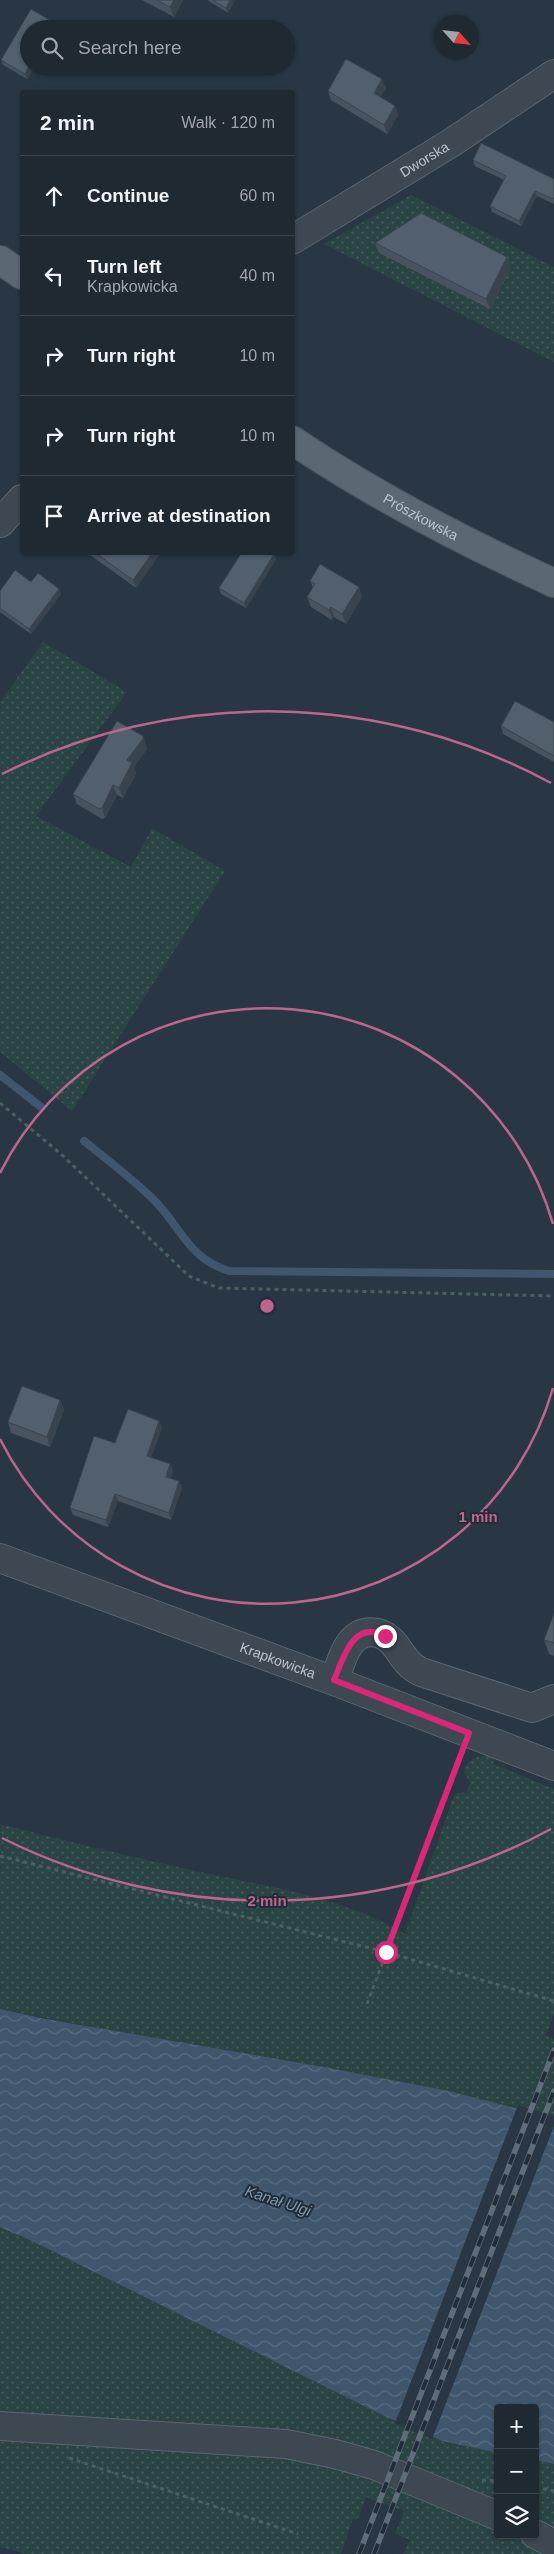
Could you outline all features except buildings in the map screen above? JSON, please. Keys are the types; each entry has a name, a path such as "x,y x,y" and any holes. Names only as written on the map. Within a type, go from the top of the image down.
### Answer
{"main road":[{"path":"0,260 20,274"},
{"name":"Prószkowska","path":"295,442 350,477 434,525 554,583"}],"street":[{"name":"Dworska","path":"295,238 451,143 554,74"},
{"path":"0,523 20,501"},
{"name":"Krapkowicka","path":"0,1558 334,1680 554,1766"},
{"path":"334,1680 351,1642 363,1634 378,1632 390,1639 407,1663 421,1672 532,1708 554,1699"},
{"path":"0,2426 286,2444 335,2454 374,2465 494,2514"},
{"path":"539,2536 554,2544"}],"path":[{"path":"0,1103 69,1161 189,1276 219,1288 554,1296"},
{"path":"367,2004 469,1733"},
{"path":"0,1856 386,1952 554,2001"},
{"path":"63,2456 298,2534"},
{"path":"539,2488 554,2491"}],"green space":[{"path":"411,195 554,267 554,362 324,244"},
{"path":"43,642 127,692 36,816 131,867 152,828 225,871 72,1111 0,1052 0,702"},
{"path":"488,1755 495,1757 493,1764 554,1789 554,2013 546,2035 554,2039 554,2118 0,2009 0,1824 131,1856 311,1896 359,1912 405,1934 453,1798 457,1793 467,1792 470,1782 464,1773 465,1769 472,1760"},
{"path":"0,2227 34,2242 378,2413 442,2441 494,2452 494,2539 539,2539 539,2461 554,2464 554,2554 403,2554 410,2540 395,2534 404,2511 366,2497 358,2518 353,2519 341,2554 27,2554 0,2547"}],"water":[{"name":"Kanał Ulgi","path":"0,2009 46,2019 324,2067 449,2091 554,2118 554,2464 539,2461 539,2404 494,2404 494,2452 442,2441 378,2413 34,2242 0,2227"}],"pier":[{"path":"518,2105 554,2116 554,2126 432,2439 395,2423"}],"waterway":[{"path":"0,1075 41,1107"},
{"path":"84,1141 152,1198 203,1258 229,1271 554,1274"}],"railway":[{"path":"359,2554 554,2050"},
{"path":"374,2554 554,2091"}],"route":[{"path":"385,1636 378,1632 370,1632 356,1637 347,1647 334,1680 469,1733 386,1952"}]}
